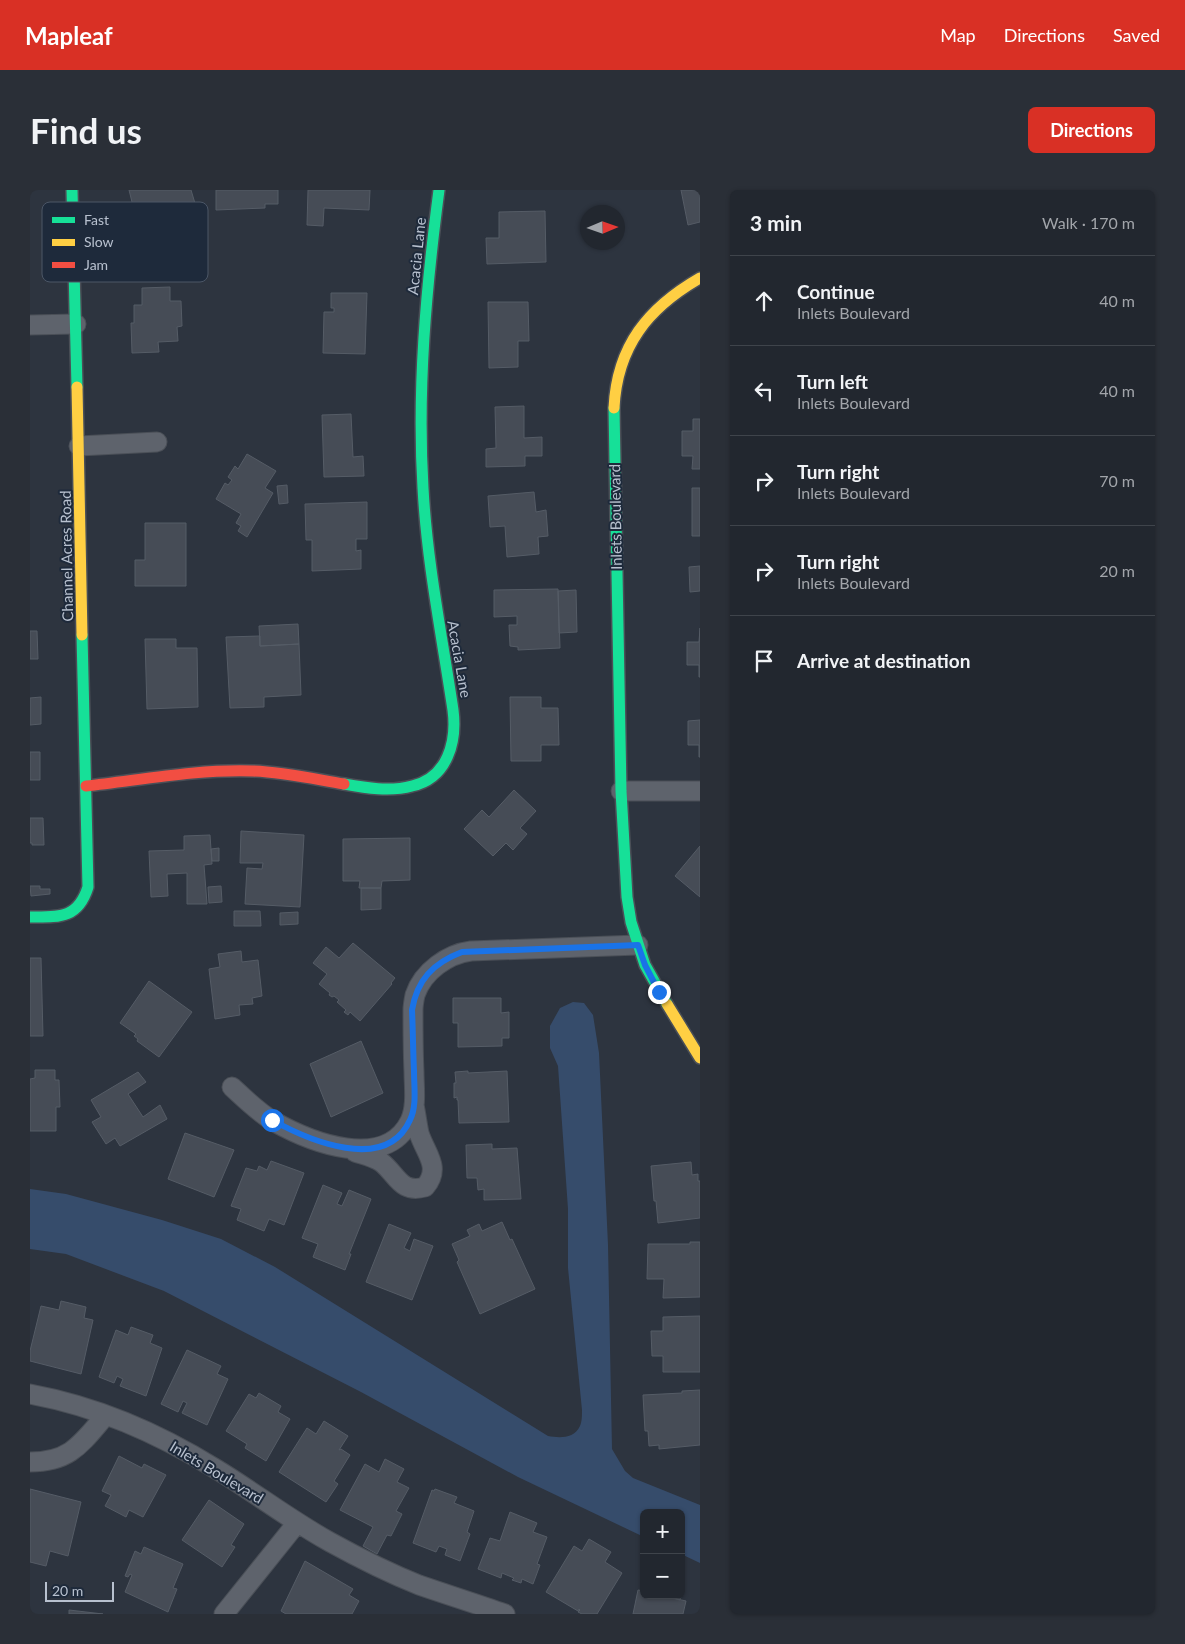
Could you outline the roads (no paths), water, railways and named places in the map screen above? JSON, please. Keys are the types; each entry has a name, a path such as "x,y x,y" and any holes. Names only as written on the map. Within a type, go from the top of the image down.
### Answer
{"street":[{"name":"Acacia Lane","path":"86,786 216,772 254,771 308,777 380,789 399,789 427,781 441,767 451,752 455,726 435,602 426,528 422,462 423,340 431,241 439,190"},
{"name":"Inlets Boulevard","path":"700,278 686,285 662,303 641,328 625,355 617,377 613,420 621,791 624,863 631,922 645,965 659,992 700,1058"},
{"name":"Channel Acres Road","path":"30,917 56,917 70,913 83,902 88,887 75,282"},
{"path":"30,326 76,324"},
{"path":"79,446 157,442"},
{"path":"621,791 700,791"},
{"path":"232,1087 256,1108 288,1129 317,1141 379,1161 406,1187 414,1189 425,1187 431,1180 432,1163 419,1133 414,1104 412,1010 415,996 423,980 439,964 454,955 472,951 638,945"},
{"path":"338,1147 365,1149 386,1145 398,1137 410,1120 414,1104"},
{"name":"Inlets Boulevard","path":"30,1394 62,1402 138,1428 189,1453 297,1523 331,1542 393,1573 482,1610 506,1614"},
{"path":"30,1462 44,1462 57,1459 72,1452 105,1416"},
{"path":"224,1614 297,1523"}],"water":[{"path":"573,1002 584,1003 593,1015 599,1053 608,1245 612,1449 625,1471 633,1478 700,1505 700,1563 685,1556 685,1509 640,1509 640,1535 518,1477 361,1392 164,1291 66,1254 30,1249 30,1189 66,1194 162,1220 221,1239 275,1267 548,1436 561,1437 570,1435 580,1426 582,1410 568,1268 568,1209 558,1066 550,1048 550,1026 560,1008"}]}
